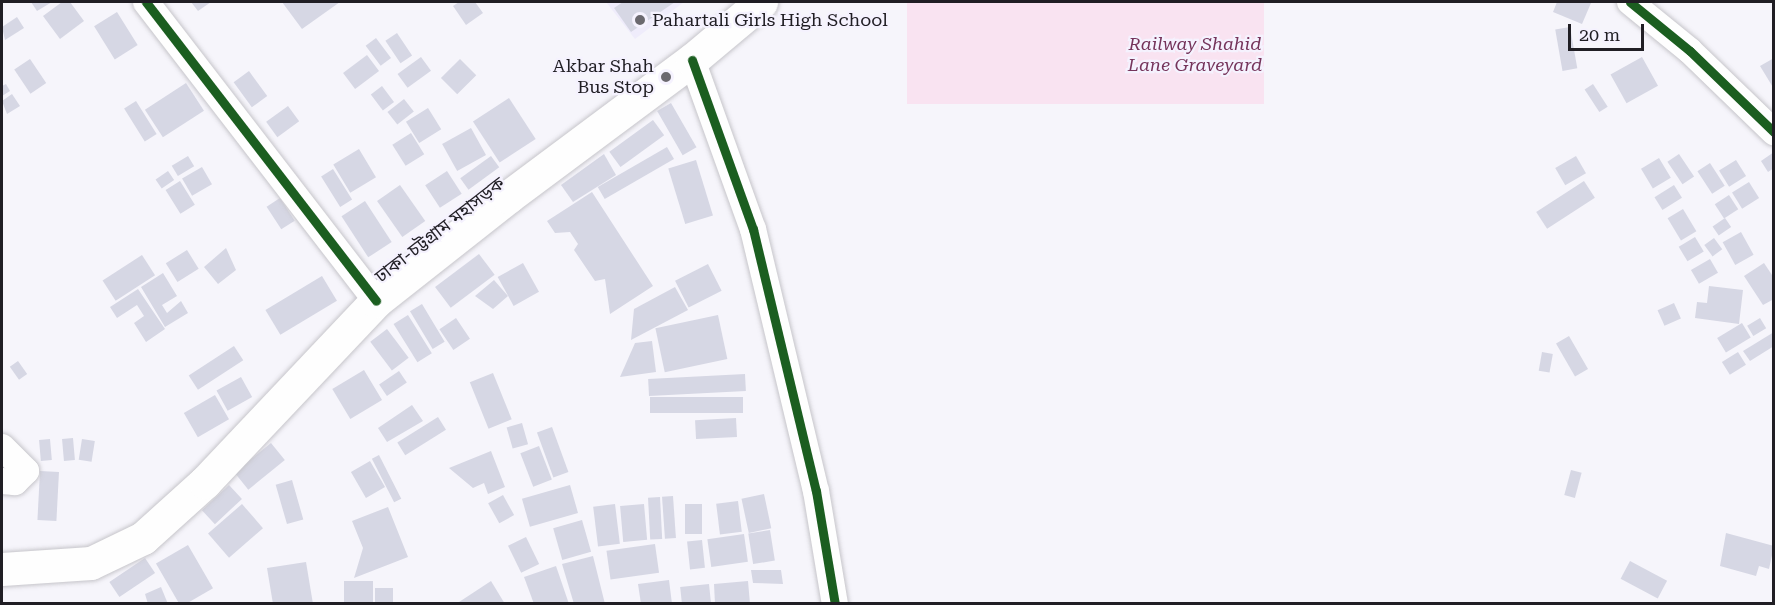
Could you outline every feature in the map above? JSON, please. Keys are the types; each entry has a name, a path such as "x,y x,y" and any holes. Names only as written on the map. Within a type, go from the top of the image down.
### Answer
{"highway":[{"name":"ঢাকা-চট্টগ্রাম মহাসড়ক","path":"2,569 91,563 143,538 205,482 376,302 508,197 692,60 760,2"}],"street":[{"path":"146,2 376,302"},
{"path":"1630,2 1689,51 1773,132"},
{"path":"692,60 753,229 816,491 835,603"},
{"path":"2,447 26,471 15,482 2,481"}],"shaded area":[{"name":"Pahartali Girls High School","path":"606,2 684,2 635,39"}],"green space":[{"name":"Railway Shahid Lane Graveyard","path":"907,2 1264,2 1264,104 907,104"}],"building":[{"path":"31,2 52,2 37,11"},
{"path":"62,2 70,2 84,21 60,39 43,16"},
{"path":"191,2 211,2 198,11"},
{"path":"282,2 340,2 302,29"},
{"path":"459,2 475,2 483,13 466,25 453,6"},
{"name":"Pahartali Girls High School","path":"623,2 675,2 631,32 614,8"},
{"path":"1557,2 1591,3 1582,24 1553,12"},
{"path":"117,12 138,45 115,59 94,26"},
{"path":"17,17 24,28 5,40 2,27"},
{"path":"1570,27 1577,68 1563,71 1555,30"},
{"path":"397,33 412,55 400,63 385,41"},
{"path":"376,38 391,58 381,66 366,46"},
{"path":"367,55 379,71 355,89 343,73"},
{"path":"421,57 431,71 408,88 398,74"},
{"path":"1642,57 1658,86 1627,103 1611,74"},
{"path":"1774,58 1774,89 1760,66"},
{"path":"30,59 46,83 30,94 14,70"},
{"path":"460,59 476,75 457,94 441,78"},
{"path":"249,71 267,96 252,107 234,82"},
{"path":"186,83 204,111 163,137 145,110"},
{"path":"6,84 10,91 2,96 2,86"},
{"path":"1593,84 1608,107 1599,112 1585,89"},
{"path":"382,86 394,102 383,110 371,94"},
{"path":"12,94 20,106 7,114 2,101"},
{"path":"509,98 536,139 500,163 473,121"},
{"path":"404,99 414,112 397,125 387,112"},
{"path":"136,101 157,134 145,141 124,108"},
{"path":"671,103 696,147 683,155 657,111"},
{"path":"288,106 299,121 277,137 266,122"},
{"path":"428,108 441,129 419,143 406,122"},
{"path":"653,120 664,135 620,167 609,152"},
{"path":"471,128 486,155 457,171 442,144"},
{"path":"411,133 424,154 406,166 392,145"},
{"path":"667,147 674,159 605,199 598,187"},
{"path":"359,149 376,177 350,193 333,164"},
{"path":"1774,152 1774,168 1768,172 1761,161"},
{"path":"604,154 616,175 573,202 561,185"},
{"path":"1679,154 1694,176 1682,184 1667,162"},
{"path":"188,156 194,166 178,176 172,166"},
{"path":"491,156 499,167 468,190 460,178"},
{"path":"1576,156 1586,173 1565,185 1555,168"},
{"path":"1659,158 1671,178 1653,189 1641,169"},
{"path":"696,160 713,215 685,224 668,168"},
{"path":"1736,160 1746,176 1729,187 1719,171"},
{"path":"1710,163 1725,186 1712,194 1697,171"},
{"path":"202,167 212,184 192,196 182,178"},
{"path":"333,169 352,200 340,207 321,176"},
{"path":"168,171 174,180 162,189 156,179"},
{"path":"447,171 462,194 440,208 425,185"},
{"path":"180,181 195,205 180,214 166,190"},
{"path":"1584,181 1595,198 1547,229 1536,212"},
{"path":"1749,182 1759,198 1742,209 1732,193"},
{"path":"400,185 425,221 402,237 377,201"},
{"path":"1674,185 1682,198 1662,210 1654,197"},
{"path":"592,192 653,286 610,314 605,279 595,281 574,250 578,244 570,232 555,233 547,221"},
{"path":"1729,195 1738,209 1724,219 1715,204"},
{"path":"280,198 295,221 281,229 267,207"},
{"path":"365,201 392,242 368,257 342,216"},
{"path":"1683,209 1696,231 1681,241 1668,218"},
{"path":"1725,218 1731,227 1719,236 1713,226"},
{"path":"1741,232 1754,255 1735,265 1723,242"},
{"path":"1695,237 1704,252 1687,261 1679,247"},
{"path":"1714,238 1722,249 1713,256 1704,245"},
{"path":"226,248 236,270 218,284 204,267"},
{"path":"187,250 199,269 177,282 166,263"},
{"path":"479,254 495,275 451,308 435,287"},
{"path":"142,255 155,275 116,301 103,281"},
{"path":"1710,259 1718,273 1699,284 1691,270"},
{"path":"523,263 539,292 514,306 498,277"},
{"path":"1764,263 1774,278 1774,299 1763,305 1744,276"},
{"path":"708,264 722,291 689,308 675,281"},
{"path":"163,273 177,296 162,305 167,313 181,301 188,313 165,327 141,287"},
{"path":"322,276 337,301 280,335 265,310"},
{"path":"494,280 508,296 493,309 475,296"},
{"path":"1709,286 1743,290 1739,324 1695,318 1697,302 1707,303"},
{"path":"675,287 688,310 631,340 634,309"},
{"path":"138,289 165,329 146,342 134,323 144,316 137,305 117,318 110,307"},
{"path":"1674,303 1681,319 1664,326 1658,310"},
{"path":"422,304 445,342 433,349 410,311"},
{"path":"408,315 432,353 417,362 394,324"},
{"path":"718,315 727,359 665,372 655,328"},
{"path":"456,318 470,339 453,350 439,329"},
{"path":"1760,318 1766,328 1753,336 1747,326"},
{"path":"1742,323 1751,338 1726,353 1717,338"},
{"path":"387,329 409,358 392,370 370,342"},
{"path":"1774,332 1774,346 1750,361 1743,351"},
{"path":"1569,336 1588,369 1575,376 1556,344"},
{"path":"652,341 656,372 620,377 635,343"},
{"path":"234,346 243,360 198,390 189,375"},
{"path":"1542,352 1553,354 1550,373 1539,371"},
{"path":"1738,352 1746,365 1730,375 1722,362"},
{"path":"18,361 27,374 19,380 10,367"},
{"path":"364,370 382,400 350,419 332,389"},
{"path":"399,371 407,383 387,396 379,384"},
{"path":"493,373 512,419 489,429 470,382"},
{"path":"745,374 746,391 649,396 648,379"},
{"path":"241,377 252,397 228,411 217,391"},
{"path":"215,395 229,419 198,437 184,413"},
{"path":"650,397 743,397 743,413 650,413"},
{"path":"412,405 423,421 387,442 378,428"},
{"path":"438,417 446,430 405,455 397,442"},
{"path":"736,418 737,437 696,439 695,420"},
{"path":"522,423 528,444 513,449 507,427"},
{"path":"552,427 568,472 553,478 537,432"},
{"path":"73,438 75,460 64,461 62,439"},
{"path":"50,439 52,460 41,461 39,440"},
{"path":"82,439 95,441 92,462 79,460"},
{"path":"271,443 285,460 248,490 234,473"},
{"path":"539,446 552,480 533,487 520,453"},
{"path":"491,451 505,487 488,494 484,483 473,488 449,468"},
{"path":"379,455 401,499 394,502 372,459"},
{"path":"370,461 385,487 366,498 351,472"},
{"path":"1571,470 1582,473 1575,498 1564,495"},
{"path":"40,471 59,472 56,521 37,520"},
{"path":"292,480 303,519 287,524 276,485"},
{"path":"229,485 242,499 215,524 202,510"},
{"path":"570,485 578,513 530,527 522,499"},
{"path":"764,494 771,528 749,533 742,499"},
{"path":"503,495 514,515 499,523 488,503"},
{"path":"673,496 676,538 665,539 662,497"},
{"path":"660,497 662,539 650,540 648,498"},
{"path":"738,501 742,532 720,534 716,504"},
{"path":"242,504 263,528 229,558 208,534"},
{"path":"615,504 620,544 598,546 593,507"},
{"path":"644,504 647,540 623,542 620,506"},
{"path":"685,504 702,504 702,534 685,534"},
{"path":"388,507 408,557 354,578 363,548 352,521"},
{"path":"582,520 591,552 562,560 553,528"},
{"path":"770,530 775,561 753,564 748,533"},
{"path":"1726,533 1774,546 1769,569 1759,566 1756,576 1720,566"},
{"path":"744,534 748,562 711,567 707,539"},
{"path":"526,537 539,564 521,573 508,546"},
{"path":"702,540 705,568 690,569 687,542"},
{"path":"655,544 659,573 611,580 606,551"},
{"path":"188,545 213,588 186,604 179,604 156,564"},
{"path":"593,556 605,604 574,604 562,564"},
{"path":"145,558 155,573 119,597 109,582"},
{"path":"1630,561 1667,581 1658,598 1621,579"},
{"path":"306,562 313,604 273,604 267,568"},
{"path":"556,566 569,604 534,604 524,577"},
{"path":"751,570 781,570 783,584 753,583"},
{"path":"669,580 672,604 641,604 638,584"},
{"path":"344,581 373,581 373,604 344,604"},
{"path":"491,581 505,604 456,604"},
{"path":"748,581 750,604 715,604 714,584"},
{"path":"709,584 711,604 682,604 680,587"},
{"path":"161,587 168,604 148,604 145,594"},
{"path":"375,588 393,588 393,604 375,604"}],"cycle path":[{"path":"146,2 376,301"},
{"path":"1630,2 1690,51 1774,132"},
{"path":"692,60 753,229 816,491 835,604"}],"place":[{"name":"Pahartali Girls High School","path":"640,20"},
{"name":"Akbar Shah Bus Stop","path":"666,77"}]}
